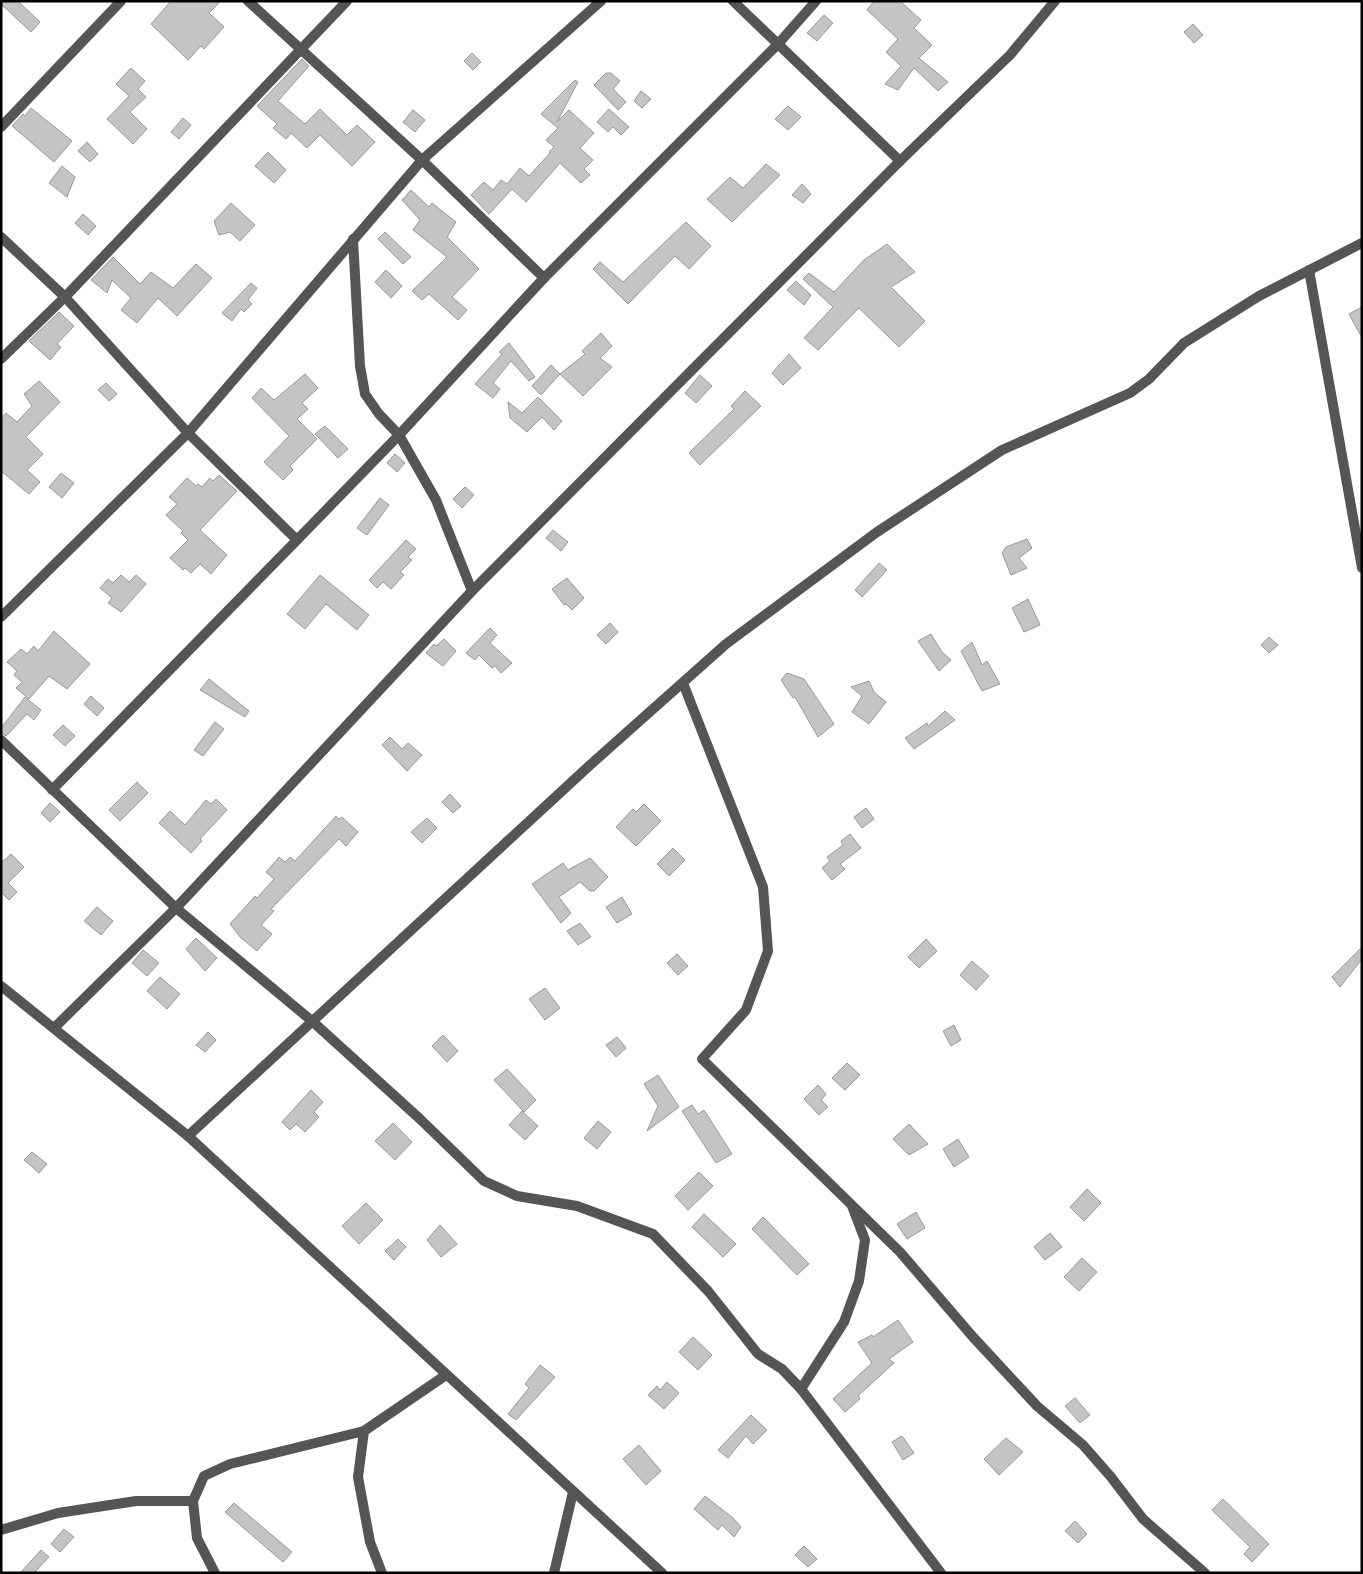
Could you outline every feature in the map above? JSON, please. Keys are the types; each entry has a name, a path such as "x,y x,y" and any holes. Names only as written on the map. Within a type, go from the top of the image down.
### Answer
{"street":[{"path":"1,128 121,1"},
{"path":"248,1 422,160 544,278"},
{"path":"1,359 65,297 347,1"},
{"path":"1,618 188,433 352,239 422,160 601,1"},
{"path":"732,1 900,160"},
{"path":"52,790 399,435 544,278 778,44 816,1"},
{"path":"54,1028 176,908 472,591 900,160 1010,55 1055,1"},
{"path":"1,237 65,297 188,433 297,540"},
{"path":"352,239 360,366 366,394 379,414 399,435 436,500 472,591"},
{"path":"188,1136 589,766 726,644 877,532 1002,450 1130,393 1149,379 1184,343 1259,296 1362,243"},
{"path":"1309,270 1362,568"},
{"path":"683,683 763,887 768,951 746,1010 702,1058 851,1204 865,1240 859,1280 844,1322 801,1389"},
{"path":"1,740 176,908 312,1021 420,1119 484,1181 517,1196 577,1206 653,1234 708,1291 758,1354 782,1369 801,1389 941,1573"},
{"path":"1,986 188,1136 662,1573"},
{"path":"810,1164 921,1274 951,1312 1037,1406 1083,1445 1111,1477 1143,1519 1205,1573"},
{"path":"215,1573 197,1538 193,1501 204,1476 230,1464 364,1431 446,1375"},
{"path":"364,1431 358,1477 370,1542 382,1573"},
{"path":"554,1573 573,1492"},
{"path":"1,1530 58,1513 136,1501 193,1501"}],"building":[{"path":"1,1 18,1 40,22 31,32 1,4"},
{"path":"171,1 221,1 209,13 224,27 204,49 201,46 188,60 151,24"},
{"path":"874,1 900,1 921,20 914,28 932,45 919,58 948,82 938,91 914,68 898,90 885,84 901,66 886,52 898,39 867,10"},
{"path":"824,15 833,23 817,41 807,33"},
{"path":"1193,24 1203,35 1194,43 1184,32"},
{"path":"472,53 481,62 473,70 464,61"},
{"path":"302,59 309,66 278,101 305,124 320,109 347,135 357,125 375,142 352,166 320,135 307,148 291,133 286,139 273,128 277,124 257,106"},
{"path":"131,68 145,81 138,89 146,97 130,112 147,129 133,144 107,119 129,96 116,84"},
{"path":"606,73 611,73 620,81 613,89 626,102 618,110 594,85"},
{"path":"575,80 578,82 557,122 569,110 594,133 580,148 593,160 584,169 590,175 581,183 560,163 526,202 512,189 489,214 471,195 484,182 493,190 501,180 507,184 520,168 529,176 550,153 554,147 546,140 558,128 541,114"},
{"path":"641,91 651,99 642,108 634,101"},
{"path":"788,106 801,117 788,130 775,119"},
{"path":"31,108 72,141 54,162 12,126 23,114 25,116"},
{"path":"609,109 629,127 621,135 613,127 608,132 597,122"},
{"path":"413,110 425,120 415,132 403,122"},
{"path":"183,118 191,125 179,139 171,132"},
{"path":"87,142 98,154 90,162 78,151"},
{"path":"268,152 286,170 274,183 255,166"},
{"path":"766,164 780,175 732,222 707,199 730,177 743,188"},
{"path":"62,166 75,177 67,197 49,183"},
{"path":"802,184 811,194 803,203 792,195"},
{"path":"411,190 429,207 432,203 456,222 447,237 479,269 452,297 467,310 458,320 429,294 422,300 412,291 447,257 413,230 420,220 402,200"},
{"path":"231,203 255,225 240,241 230,232 219,235 214,221"},
{"path":"83,214 96,226 88,235 75,223"},
{"path":"686,222 711,246 689,269 675,256 628,304 593,269 600,262 623,282"},
{"path":"385,232 411,257 403,264 378,239"},
{"path":"887,244 915,272 891,287 925,321 899,347 859,308 818,350 804,338 833,307 803,279 809,273 834,292 864,260"},
{"path":"113,257 140,284 151,272 173,288 196,264 212,278 177,316 158,298 137,323 121,310 131,298 112,280 107,293 91,280"},
{"path":"386,270 402,286 391,298 375,282"},
{"path":"796,281 811,295 804,305 787,290"},
{"path":"251,283 257,288 248,300 252,304 244,312 241,309 232,321 222,313"},
{"path":"1362,307 1362,338 1349,314"},
{"path":"59,312 74,326 57,344 61,347 50,360 29,341"},
{"path":"601,333 612,346 600,358 612,367 583,396 560,374 585,354 582,351"},
{"path":"509,343 535,377 529,381 511,361 493,383 500,389 493,398 475,384 502,354 499,352"},
{"path":"789,354 801,368 783,385 772,373"},
{"path":"551,365 560,374 541,395 532,386"},
{"path":"305,374 318,388 302,403 308,409 297,419 317,439 290,466 293,470 283,480 264,462 289,436 252,398 261,388 274,400"},
{"path":"700,375 712,386 696,403 685,393"},
{"path":"39,381 60,402 26,437 43,454 27,470 40,482 29,494 1,471 1,419 6,413 17,422 32,406 24,394"},
{"path":"106,383 117,394 109,401 98,390"},
{"path":"745,391 761,406 700,465 689,453 734,409 731,406"},
{"path":"538,397 562,421 554,430 542,417 527,432 510,418 508,402 522,413"},
{"path":"325,426 348,449 338,458 315,434"},
{"path":"395,454 405,463 397,472 387,463"},
{"path":"61,473 74,483 62,498 49,487"},
{"path":"219,475 237,491 200,530 227,555 211,574 200,564 191,573 185,568 183,570 170,558 188,540 181,533 183,531 166,515 177,504 169,497 187,478 196,486 198,484 202,487 210,478 213,481"},
{"path":"465,487 474,495 462,508 453,499"},
{"path":"380,498 389,505 367,535 357,528"},
{"path":"553,530 568,542 561,551 546,538"},
{"path":"1027,539 1032,548 1019,558 1027,568 1011,575 1002,553 1006,547"},
{"path":"406,540 416,549 408,557 412,560 400,572 404,575 391,589 383,582 377,588 369,580"},
{"path":"879,563 887,570 862,597 855,590"},
{"path":"121,575 129,582 136,575 146,584 121,612 108,603 112,598 100,588 108,579 113,583"},
{"path":"320,575 369,615 357,630 326,604 305,629 287,614"},
{"path":"567,578 584,598 572,610 566,604 564,605 552,589"},
{"path":"1028,599 1040,625 1024,632 1012,608"},
{"path":"610,623 618,632 606,644 597,635"},
{"path":"490,628 497,635 490,643 512,663 501,673 495,666 492,668 479,655 475,660 466,653"},
{"path":"54,631 90,664 67,689 49,676 29,699 16,688 22,682 14,675 17,671 7,662 21,649 27,654 34,646 38,651"},
{"path":"931,634 942,652 951,660 939,671 918,641"},
{"path":"1269,637 1278,645 1269,653 1261,645"},
{"path":"444,639 456,651 443,666 426,653 434,644 436,646"},
{"path":"972,642 982,665 987,661 1000,684 982,691 961,651"},
{"path":"787,673 804,679 834,724 818,737 795,697 793,698 781,680"},
{"path":"209,679 249,711 245,717 200,690"},
{"path":"869,681 874,692 886,702 869,724 852,712 862,696 851,687"},
{"path":"91,696 104,708 97,716 84,704"},
{"path":"25,697 41,710 34,720 27,714 6,736 1,733 1,728"},
{"path":"945,711 955,720 914,749 905,738 927,723 928,726"},
{"path":"215,722 224,729 203,756 194,750"},
{"path":"63,725 75,736 65,746 53,735"},
{"path":"390,737 402,749 408,743 422,755 407,771 382,745"},
{"path":"137,782 148,793 120,821 109,810"},
{"path":"450,794 461,806 453,813 442,802"},
{"path":"216,799 227,810 200,839 202,841 191,853 159,823 170,811 185,825 206,800 211,804"},
{"path":"50,803 60,812 50,822 41,813"},
{"path":"644,804 661,821 636,846 616,827 633,809 636,812"},
{"path":"866,808 874,819 862,828 854,817"},
{"path":"336,816 339,819 342,817 358,832 346,846 339,839 271,909 274,911 261,925 272,934 257,951 240,937 230,924 255,896 257,898 274,879 266,872 279,857 285,862 290,857 295,861"},
{"path":"427,818 437,828 422,843 411,832"},
{"path":"850,834 861,848 840,864 845,869 832,880 822,868 830,861 827,857 843,845 841,841"},
{"path":"673,848 685,860 669,876 657,864"},
{"path":"11,854 24,867 8,883 17,892 9,900 1,892 1,863"},
{"path":"590,858 608,877 594,891 590,891 580,882 559,897 571,913 561,923 532,884 563,863 568,870"},
{"path":"622,897 632,914 617,923 606,907"},
{"path":"97,907 113,921 101,935 84,921"},
{"path":"580,923 591,937 578,945 567,931"},
{"path":"196,938 217,958 205,971 186,949"},
{"path":"926,939 937,951 919,968 908,957"},
{"path":"1362,947 1362,959 1340,987 1332,977"},
{"path":"143,950 159,963 147,976 132,963"},
{"path":"677,954 688,966 678,975 667,963"},
{"path":"972,961 989,976 976,990 960,975"},
{"path":"160,977 180,994 167,1009 147,991"},
{"path":"545,988 560,1008 545,1020 529,999"},
{"path":"954,1025 961,1040 951,1046 943,1031"},
{"path":"208,1032 216,1040 205,1052 196,1045"},
{"path":"443,1035 458,1051 447,1062 432,1046"},
{"path":"617,1037 626,1048 616,1057 606,1045"},
{"path":"847,1063 860,1075 845,1090 832,1078"},
{"path":"507,1069 536,1100 524,1112 494,1080"},
{"path":"658,1075 679,1107 647,1131 658,1106 644,1084"},
{"path":"818,1085 826,1094 821,1100 828,1107 819,1115 804,1099"},
{"path":"311,1090 323,1102 314,1112 319,1117 305,1132 296,1124 290,1130 282,1122"},
{"path":"692,1105 698,1114 704,1110 732,1154 716,1163 682,1111"},
{"path":"522,1111 538,1126 525,1140 509,1125"},
{"path":"598,1121 611,1132 597,1149 584,1138"},
{"path":"393,1123 412,1142 395,1160 375,1141"},
{"path":"909,1124 928,1144 909,1155 893,1139"},
{"path":"958,1139 969,1157 954,1167 943,1149"},
{"path":"32,1152 47,1164 39,1173 24,1160"},
{"path":"699,1172 713,1186 688,1210 675,1196"},
{"path":"1087,1189 1101,1203 1084,1221 1070,1207"},
{"path":"366,1203 383,1220 359,1244 342,1226"},
{"path":"916,1212 925,1228 907,1239 897,1224"},
{"path":"704,1214 736,1244 723,1257 692,1227"},
{"path":"763,1217 809,1264 797,1275 752,1229"},
{"path":"440,1225 457,1244 441,1257 427,1240"},
{"path":"1050,1233 1062,1247 1045,1260 1034,1247"},
{"path":"398,1239 406,1247 394,1260 385,1251"},
{"path":"1082,1258 1097,1272 1079,1291 1064,1277"},
{"path":"898,1320 913,1342 889,1359 894,1363 858,1396 860,1399 845,1412 833,1399 872,1363 858,1342 872,1335 873,1337"},
{"path":"693,1337 712,1355 698,1370 679,1352"},
{"path":"540,1365 555,1377 516,1420 508,1414 529,1388 525,1384"},
{"path":"667,1382 679,1393 664,1409 648,1395 657,1386 660,1390"},
{"path":"1075,1398 1090,1415 1080,1423 1065,1406"},
{"path":"751,1415 767,1430 753,1444 746,1436 728,1458 718,1450"},
{"path":"902,1436 914,1453 903,1460 892,1442"},
{"path":"1006,1438 1023,1452 999,1475 984,1459"},
{"path":"639,1445 661,1471 646,1485 623,1459"},
{"path":"705,1496 733,1518 741,1527 734,1537 722,1525 718,1530 694,1509"},
{"path":"1223,1499 1269,1544 1252,1562 1244,1554 1250,1547 1212,1510"},
{"path":"234,1503 292,1552 283,1562 225,1512"},
{"path":"1075,1521 1087,1534 1078,1543 1065,1531"},
{"path":"64,1529 74,1537 60,1552 51,1544"},
{"path":"804,1546 817,1559 808,1567 795,1555"},
{"path":"41,1550 49,1557 34,1573 20,1573"}]}
